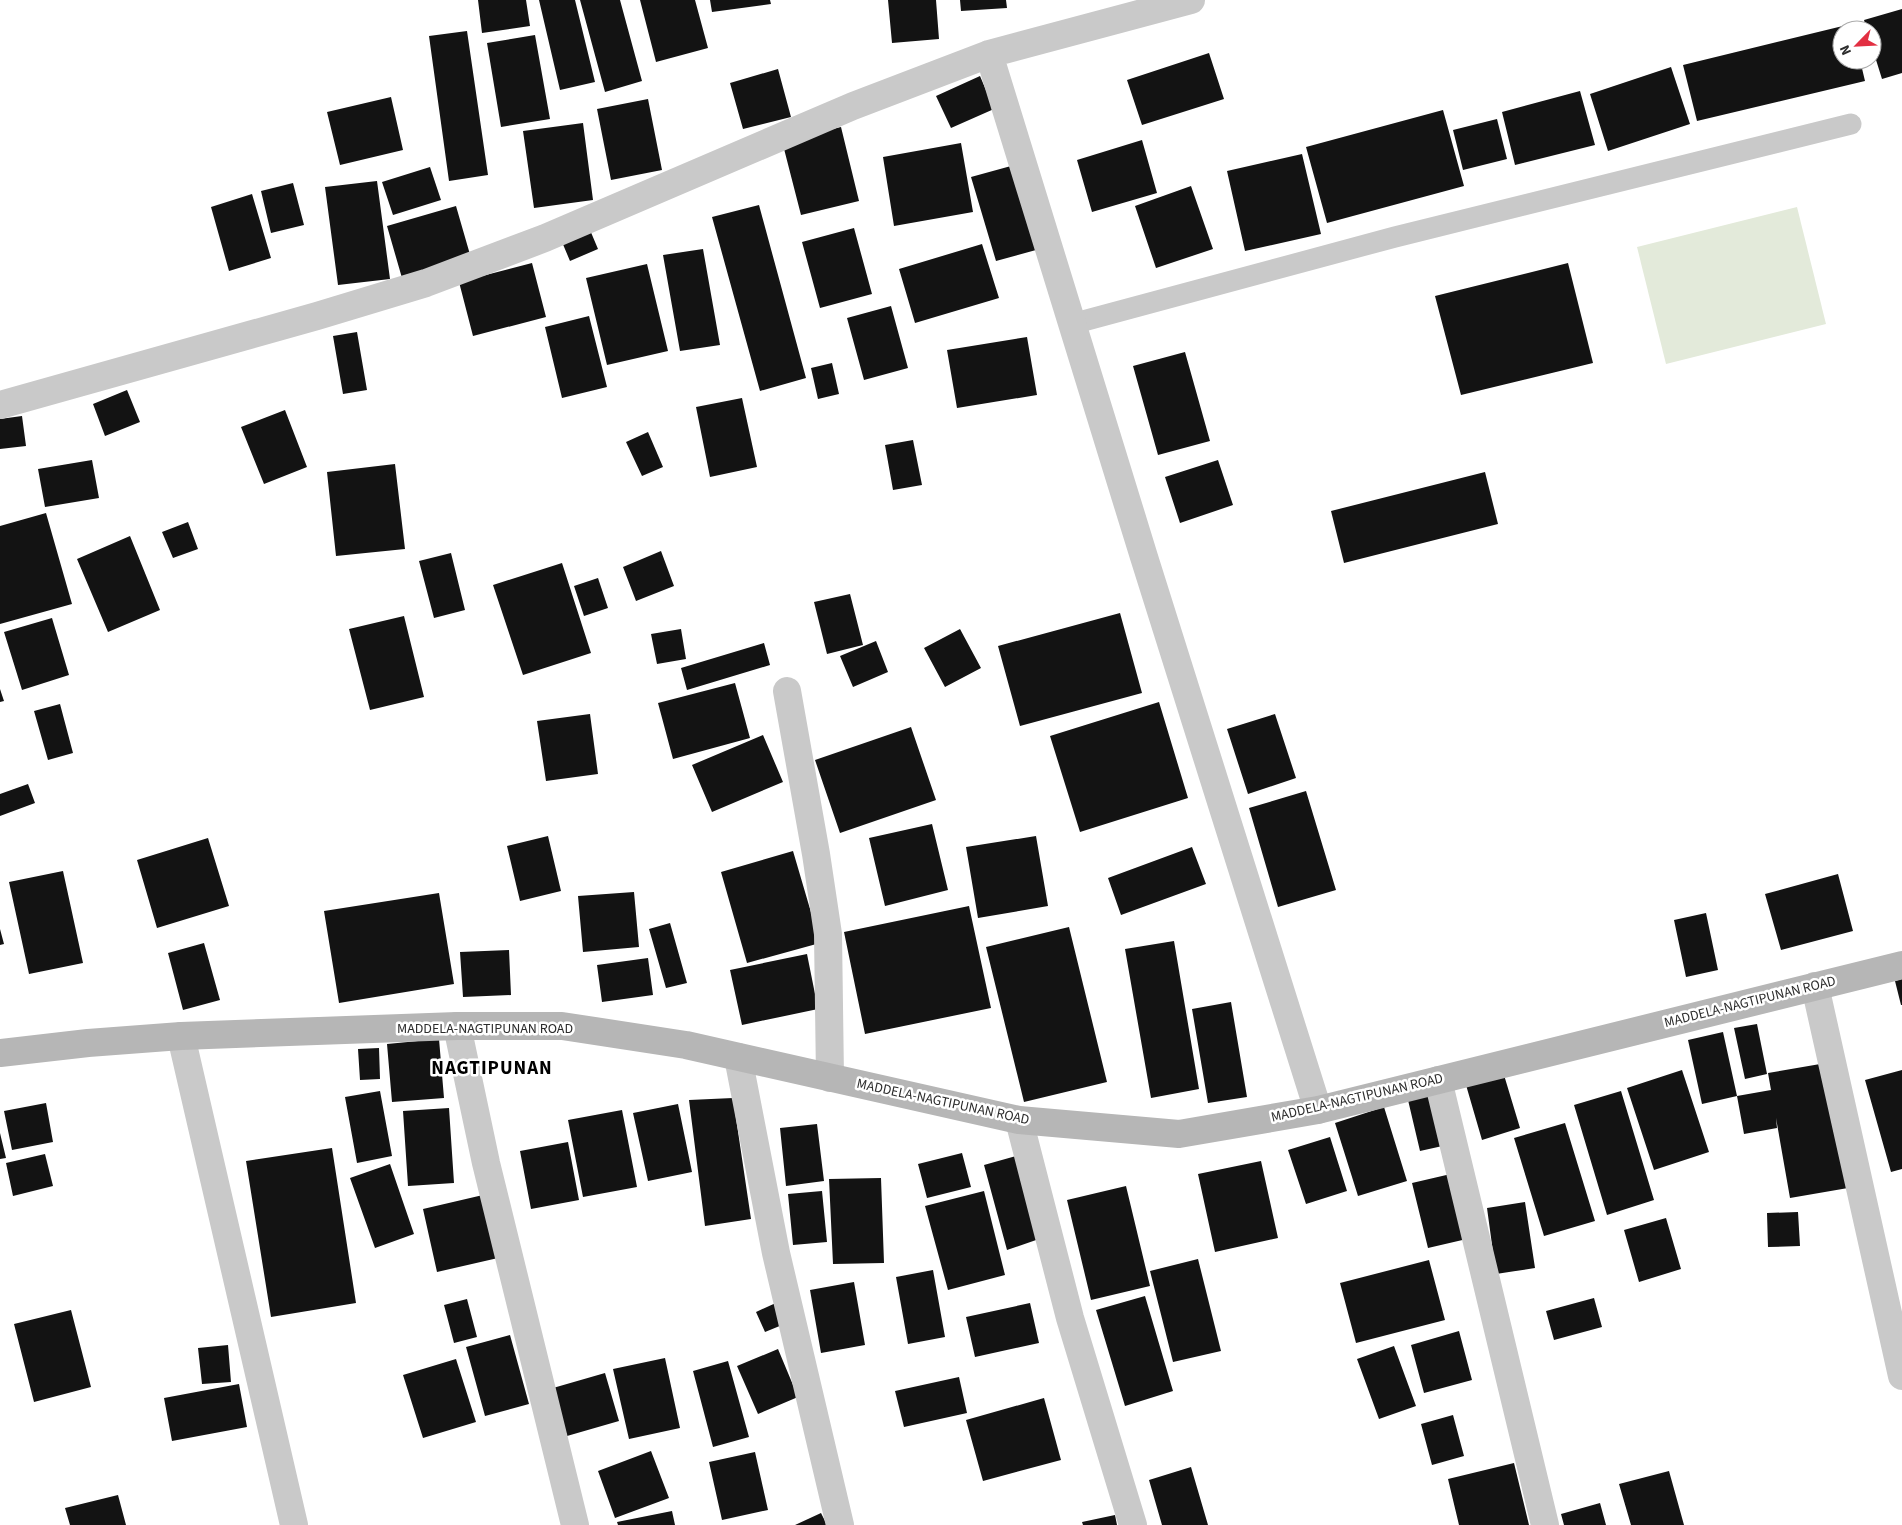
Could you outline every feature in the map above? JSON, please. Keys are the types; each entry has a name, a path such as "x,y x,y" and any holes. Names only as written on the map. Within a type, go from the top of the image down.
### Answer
{"main road":[{"name":"MADDELA-NAGTIPUNAN ROAD","path":"0,1053 88,1043 181,1036 457,1026 562,1026 686,1045 1020,1120 1179,1134 1318,1110 1902,965"}],"street":[{"path":"0,406 426,283 545,238 853,106 989,54 1191,0"},
{"path":"989,54 1318,1110"},
{"path":"787,691 828,934 830,1078"},
{"path":"1815,986 1902,1376"},
{"path":"457,1026 486,1163 575,1525"},
{"path":"181,1036 294,1525"},
{"path":"738,1057 776,1253 840,1525"},
{"path":"1438,1080 1545,1525"},
{"path":"1020,1120 1070,1318 1132,1525"}],"lane":[{"path":"1072,324 1395,237 1851,124"}],"green space":[{"path":"1797,207 1826,324 1666,364 1637,247"}],"building":[{"path":"478,0 526,0 530,26 482,33"},
{"path":"539,0 575,0 595,82 560,90"},
{"path":"580,0 620,0 642,81 605,92"},
{"path":"640,0 695,0 708,48 656,62"},
{"path":"710,0 770,0 771,4 712,12"},
{"path":"888,0 936,0 939,39 892,43"},
{"path":"960,0 1006,0 1007,8 961,11"},
{"path":"1902,9 1902,73 1882,79 1879,70 1882,70 1882,20 1864,20"},
{"path":"1832,29 1832,70 1862,70 1865,81 1697,121 1683,65"},
{"path":"467,31 488,175 449,181 429,36"},
{"path":"535,35 550,119 501,127 487,43"},
{"path":"1209,53 1224,99 1142,125 1127,80"},
{"path":"1671,67 1690,124 1608,151 1590,94"},
{"path":"778,69 791,117 743,129 730,83"},
{"path":"980,76 994,109 951,128 936,96"},
{"path":"1580,91 1595,145 1515,165 1502,112"},
{"path":"391,97 403,150 340,165 327,112"},
{"path":"648,99 662,170 611,180 597,109"},
{"path":"1443,110 1464,186 1327,223 1306,147"},
{"path":"1497,119 1507,159 1463,170 1453,130"},
{"path":"583,123 593,200 534,208 523,131"},
{"path":"841,127 859,201 801,215 782,141"},
{"path":"1142,140 1157,193 1092,212 1077,160"},
{"path":"961,143 973,212 894,226 883,157"},
{"path":"1302,154 1321,234 1245,251 1227,171"},
{"path":"1011,166 1036,250 996,261 971,177"},
{"path":"430,167 441,200 393,215 382,182"},
{"path":"377,181 390,279 338,285 325,187"},
{"path":"293,183 304,225 271,233 261,191"},
{"path":"1191,186 1213,249 1156,268 1135,206"},
{"path":"252,194 271,258 229,271 211,207"},
{"path":"759,205 806,378 760,391 712,217"},
{"path":"456,206 471,258 402,278 387,226"},
{"path":"854,228 872,294 820,308 802,242"},
{"path":"590,230 598,249 570,261 562,242"},
{"path":"982,244 999,298 915,323 899,269"},
{"path":"703,249 720,345 680,351 663,255"},
{"path":"532,263 546,317 473,336 459,282"},
{"path":"1568,263 1593,363 1461,395 1435,296"},
{"path":"647,264 668,351 607,365 586,278"},
{"path":"891,306 908,368 864,380 847,318"},
{"path":"589,316 607,387 562,398 545,327"},
{"path":"357,332 367,390 343,394 333,336"},
{"path":"1027,337 1037,395 957,408 947,350"},
{"path":"1185,352 1210,441 1158,455 1133,366"},
{"path":"832,363 839,394 818,399 811,368"},
{"path":"127,390 140,422 105,436 93,404"},
{"path":"742,398 757,467 710,477 696,407"},
{"path":"285,410 307,467 264,484 241,427"},
{"path":"22,416 26,446 0,449 0,419"},
{"path":"648,432 663,467 642,476 626,442"},
{"path":"913,440 922,485 893,490 885,445"},
{"path":"92,460 99,498 45,507 38,469"},
{"path":"1218,460 1233,505 1180,523 1165,477"},
{"path":"395,464 405,549 336,556 327,472"},
{"path":"1485,472 1498,524 1344,563 1331,511"},
{"path":"46,513 72,604 0,624 0,526"},
{"path":"188,522 198,549 173,558 162,532"},
{"path":"130,536 160,610 108,632 77,559"},
{"path":"661,551 674,586 636,601 623,567"},
{"path":"451,553 465,610 434,618 419,561"},
{"path":"562,563 591,653 523,675 493,585"},
{"path":"598,578 608,608 584,616 574,586"},
{"path":"850,594 863,645 827,654 814,602"},
{"path":"1120,613 1142,693 1020,726 998,646"},
{"path":"404,616 424,697 370,710 349,629"},
{"path":"52,618 69,675 22,690 4,632"},
{"path":"681,629 686,659 657,664 651,634"},
{"path":"960,629 981,668 945,687 924,648"},
{"path":"876,641 888,672 853,687 840,656"},
{"path":"764,643 770,665 687,690 681,668"},
{"path":"735,683 750,738 673,759 658,703"},
{"path":"0,689 4,701 0,702"},
{"path":"1159,702 1188,798 1080,832 1050,736"},
{"path":"60,704 73,753 48,760 34,711"},
{"path":"590,714 598,774 546,781 537,721"},
{"path":"1275,714 1296,778 1248,794 1227,729"},
{"path":"911,727 936,800 840,833 815,760"},
{"path":"763,735 783,782 712,812 692,765"},
{"path":"28,784 35,803 0,816 0,794"},
{"path":"1306,791 1336,890 1278,907 1249,808"},
{"path":"932,824 948,890 885,906 869,838"},
{"path":"548,836 561,891 520,901 507,846"},
{"path":"1036,836 1048,906 978,918 966,847"},
{"path":"208,838 229,906 157,928 137,860"},
{"path":"1192,847 1206,884 1121,915 1108,878"},
{"path":"793,851 820,943 747,963 721,872"},
{"path":"63,871 83,963 29,974 9,882"},
{"path":"1838,874 1853,931 1781,950 1765,894"},
{"path":"634,892 639,947 583,952 578,896"},
{"path":"439,893 454,984 339,1003 324,911"},
{"path":"969,906 991,1008 865,1034 844,932"},
{"path":"1706,913 1718,970 1686,977 1674,920"},
{"path":"670,923 687,983 666,988 649,929"},
{"path":"1069,927 1107,1082 1024,1102 986,947"},
{"path":"0,929 4,944 0,945"},
{"path":"1174,941 1199,1089 1151,1098 1125,949"},
{"path":"204,943 220,1000 183,1010 168,953"},
{"path":"509,950 511,995 463,997 460,952"},
{"path":"807,954 818,1009 742,1025 730,970"},
{"path":"648,958 653,995 602,1002 597,965"},
{"path":"1902,979 1902,1005 1901,1005 1895,981"},
{"path":"1231,1002 1247,1097 1208,1103 1192,1009"},
{"path":"1757,1024 1767,1074 1745,1079 1734,1028"},
{"path":"1723,1032 1737,1096 1702,1104 1688,1040"},
{"path":"439,1039 444,1098 392,1102 387,1044"},
{"path":"379,1048 380,1079 360,1080 358,1049"},
{"path":"1826,1063 1848,1188 1790,1198 1776,1118 1777,1128 1744,1134 1737,1096 1771,1090 1768,1073"},
{"path":"1682,1070 1709,1152 1654,1170 1627,1088"},
{"path":"1902,1070 1902,1169 1891,1172 1865,1080"},
{"path":"1504,1075 1520,1128 1482,1140 1466,1085"},
{"path":"380,1091 392,1156 357,1163 345,1097"},
{"path":"1621,1091 1654,1200 1607,1215 1574,1105"},
{"path":"1436,1094 1447,1145 1420,1151 1408,1100"},
{"path":"733,1098 751,1219 705,1226 689,1100"},
{"path":"46,1103 53,1142 12,1150 4,1111"},
{"path":"678,1104 692,1172 648,1181 633,1113"},
{"path":"1384,1107 1407,1181 1358,1196 1335,1123"},
{"path":"449,1108 454,1183 408,1186 403,1111"},
{"path":"622,1110 637,1187 583,1197 568,1120"},
{"path":"1565,1123 1595,1221 1544,1236 1514,1138"},
{"path":"817,1124 824,1181 786,1186 780,1128"},
{"path":"0,1133 6,1158 0,1159"},
{"path":"1330,1137 1347,1191 1306,1204 1288,1150"},
{"path":"568,1142 579,1200 531,1209 520,1151"},
{"path":"332,1148 356,1303 271,1317 246,1161"},
{"path":"962,1153 971,1187 927,1198 918,1164"},
{"path":"45,1154 53,1186 13,1196 6,1163"},
{"path":"1016,1156 1039,1239 1007,1250 984,1165"},
{"path":"1261,1161 1278,1238 1215,1252 1198,1174"},
{"path":"390,1164 414,1234 375,1248 350,1178"},
{"path":"1455,1173 1471,1238 1428,1248 1412,1183"},
{"path":"881,1178 884,1263 833,1264 829,1179"},
{"path":"1126,1186 1150,1286 1091,1300 1067,1200"},
{"path":"822,1191 827,1242 793,1245 788,1194"},
{"path":"984,1191 1005,1275 948,1290 925,1206"},
{"path":"483,1195 498,1258 437,1272 423,1209"},
{"path":"1525,1202 1535,1268 1496,1274 1487,1208"},
{"path":"1798,1212 1800,1246 1768,1247 1767,1213"},
{"path":"1666,1218 1681,1269 1639,1282 1624,1230"},
{"path":"1198,1259 1221,1351 1173,1362 1150,1271"},
{"path":"1429,1260 1445,1320 1356,1343 1340,1283"},
{"path":"933,1270 945,1337 908,1344 896,1277"},
{"path":"854,1282 865,1345 821,1353 810,1290"},
{"path":"1145,1296 1173,1391 1125,1406 1096,1310"},
{"path":"1594,1298 1602,1327 1554,1340 1546,1311"},
{"path":"467,1299 477,1337 454,1343 444,1305"},
{"path":"778,1302 787,1323 765,1332 756,1312"},
{"path":"1030,1303 1039,1343 975,1357 966,1317"},
{"path":"71,1310 91,1387 34,1402 14,1324"},
{"path":"1459,1331 1472,1380 1424,1393 1411,1345"},
{"path":"510,1335 529,1404 485,1416 466,1347"},
{"path":"228,1345 231,1382 202,1384 198,1348"},
{"path":"1394,1346 1416,1406 1379,1419 1357,1359"},
{"path":"778,1349 798,1397 758,1414 737,1366"},
{"path":"665,1358 680,1428 629,1439 613,1369"},
{"path":"456,1359 476,1422 423,1438 403,1375"},
{"path":"728,1361 749,1437 713,1447 693,1371"},
{"path":"605,1373 619,1421 567,1436 553,1388"},
{"path":"959,1377 967,1413 904,1427 895,1391"},
{"path":"239,1384 247,1427 172,1441 164,1398"},
{"path":"1044,1398 1061,1460 983,1481 966,1420"},
{"path":"1453,1415 1464,1456 1432,1465 1421,1424"},
{"path":"651,1451 669,1498 615,1518 598,1471"},
{"path":"755,1452 768,1510 722,1520 709,1462"},
{"path":"1514,1463 1529,1525 1459,1525 1448,1479"},
{"path":"1191,1467 1208,1525 1162,1525 1149,1480"},
{"path":"1669,1471 1684,1525 1631,1525 1619,1484"},
{"path":"118,1495 126,1525 70,1525 65,1508"},
{"path":"1600,1503 1606,1525 1564,1525 1561,1514"},
{"path":"672,1511 675,1525 618,1525 617,1522"},
{"path":"821,1513 827,1525 795,1525"},
{"path":"1115,1515 1117,1525 1083,1525 1082,1522"}],"district":[{"name":"NAGTIPUNAN","path":"492,1068"}]}
